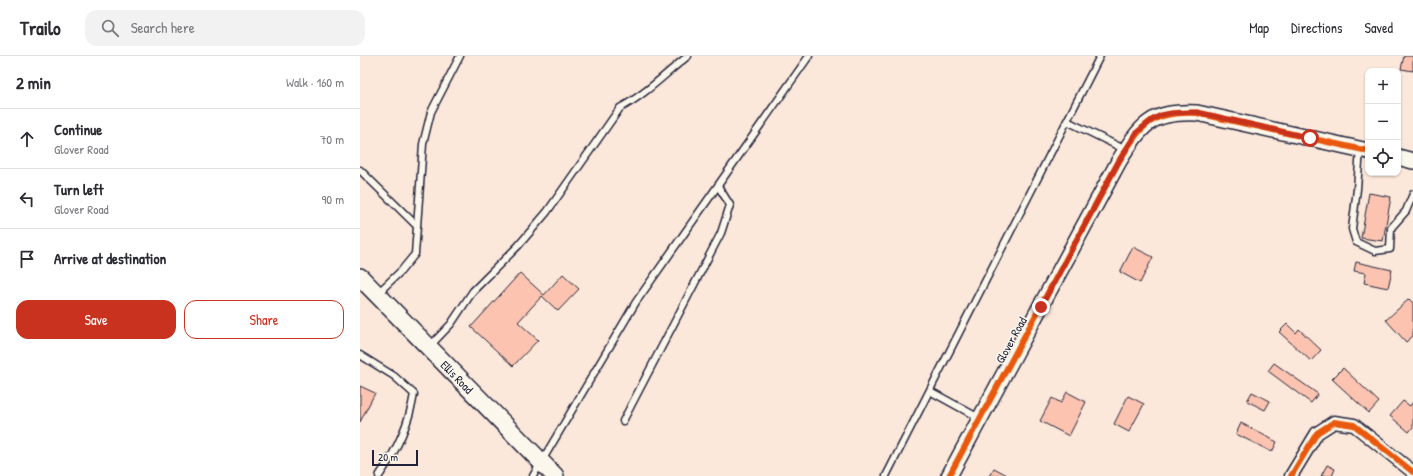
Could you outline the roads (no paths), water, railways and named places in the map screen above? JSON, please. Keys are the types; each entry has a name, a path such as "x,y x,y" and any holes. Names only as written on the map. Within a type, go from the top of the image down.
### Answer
{"main road":[{"name":"Ellis Road","path":"360,277 429,347 537,469 555,476"}],"street":[{"name":"Glover Road","path":"949,476 1126,150 1137,132 1152,120 1161,115 1184,112 1222,117 1364,150"},
{"path":"1401,158 1413,160"},
{"path":"1291,476 1318,433 1334,422 1354,425 1413,472"}],"lane":[{"path":"377,294 401,271 415,254 423,144 431,112 460,56"},
{"path":"429,347 451,324 473,291 518,246 547,212 620,108 636,100 657,80 688,56"},
{"path":"537,469 636,302 810,56"},
{"path":"886,476 1100,56"},
{"path":"1067,121 1126,150"},
{"path":"1364,150 1352,229 1356,242 1375,251 1390,249 1391,228 1406,211 1413,194"},
{"path":"360,170 417,226"},
{"path":"623,422 721,232 730,205 718,186"},
{"path":"360,355 394,376 414,394 411,412 395,454 379,476"},
{"path":"930,391 980,419"}]}
